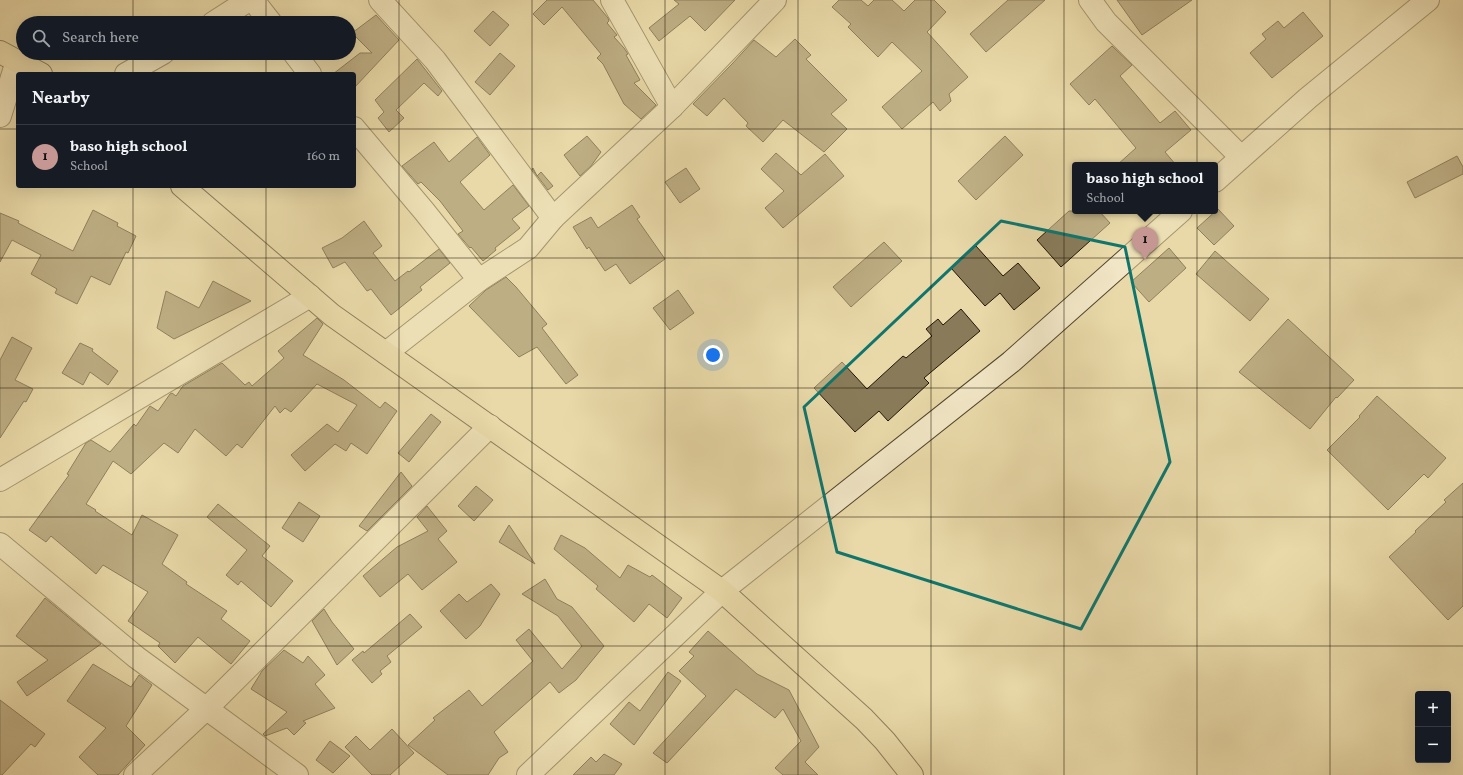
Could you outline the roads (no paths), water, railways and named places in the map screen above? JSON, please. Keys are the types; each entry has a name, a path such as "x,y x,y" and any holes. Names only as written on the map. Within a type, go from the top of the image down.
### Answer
{"main road":[{"path":"16,60 37,72"},
{"path":"184,188 332,315 722,592 864,719 884,740 912,775"}],"street":[{"path":"224,16 249,0"},
{"path":"253,0 266,16"},
{"path":"380,0 435,60 553,218"},
{"path":"612,0 672,107"},
{"path":"386,353 479,280 528,248 553,218 672,107 775,0"},
{"path":"1090,0 1106,22 1241,157"},
{"path":"1218,178 1308,98 1428,0"},
{"path":"0,116 9,56"},
{"path":"130,72 151,60"},
{"path":"299,60 308,72"},
{"path":"356,130 424,211 479,280"},
{"path":"528,775 722,592 1011,362 1178,214"},
{"path":"0,480 310,296"},
{"path":"135,775 206,708 490,426"},
{"path":"0,544 136,657 297,775"}],"place":[{"name":"baso high school","path":"1145,260"}]}
